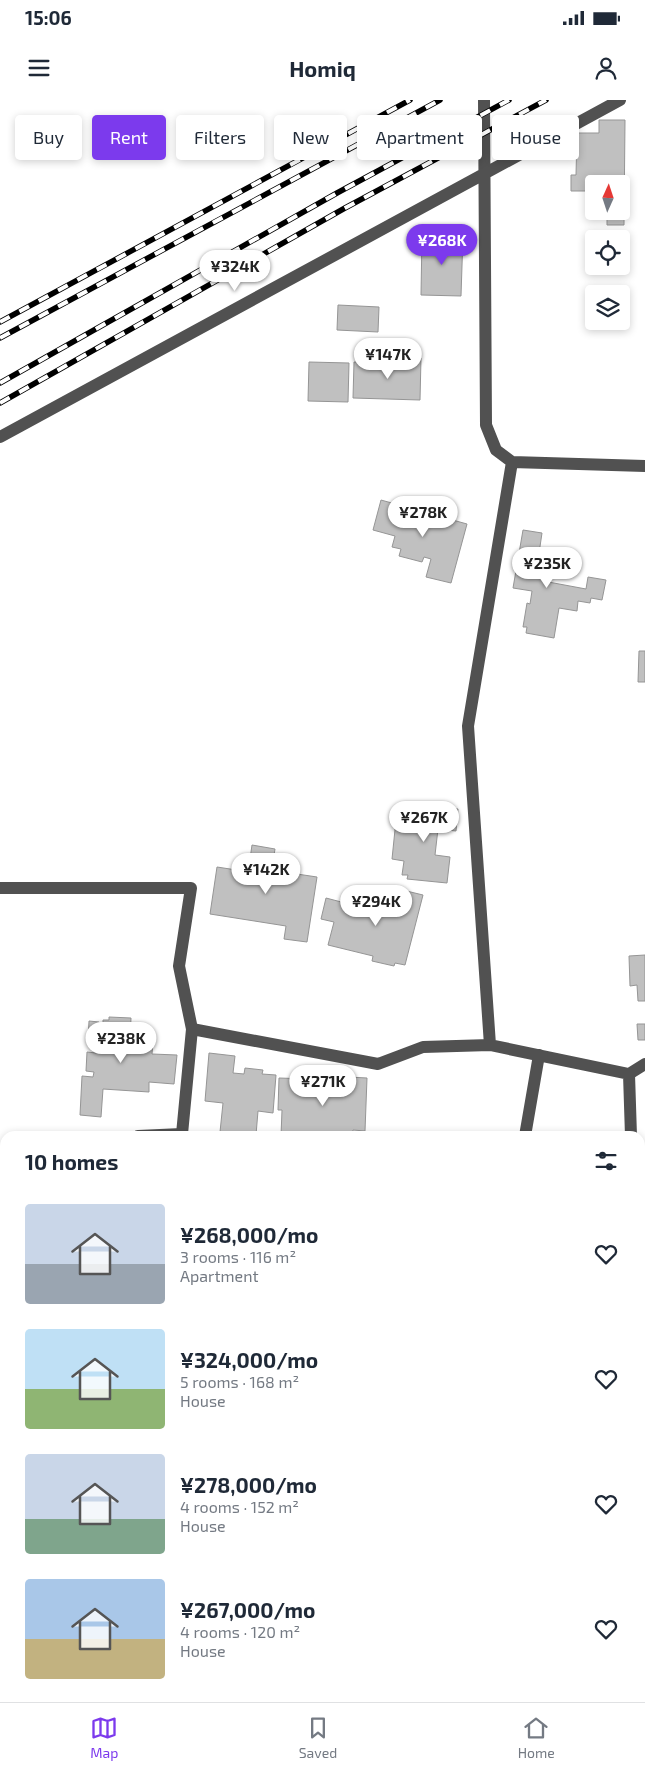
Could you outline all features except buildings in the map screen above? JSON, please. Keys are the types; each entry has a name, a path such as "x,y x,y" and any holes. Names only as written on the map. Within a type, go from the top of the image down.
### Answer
{"street":[{"path":"484,100 486,425 496,450 512,462 645,466"},
{"path":"0,436 620,100"},
{"path":"490,1045 468,726 512,462"},
{"path":"0,888 191,888 179,966 192,1030 182,1131"},
{"path":"192,1030 378,1064 423,1047 490,1045 629,1074 645,1064"},
{"path":"526,1131 539,1055"},
{"path":"629,1074 631,1131"}],"railway":[{"path":"0,322 410,100"},
{"path":"0,338 440,100"},
{"path":"0,383 337,193 509,100"},
{"path":"0,403 345,208 546,100"}]}
